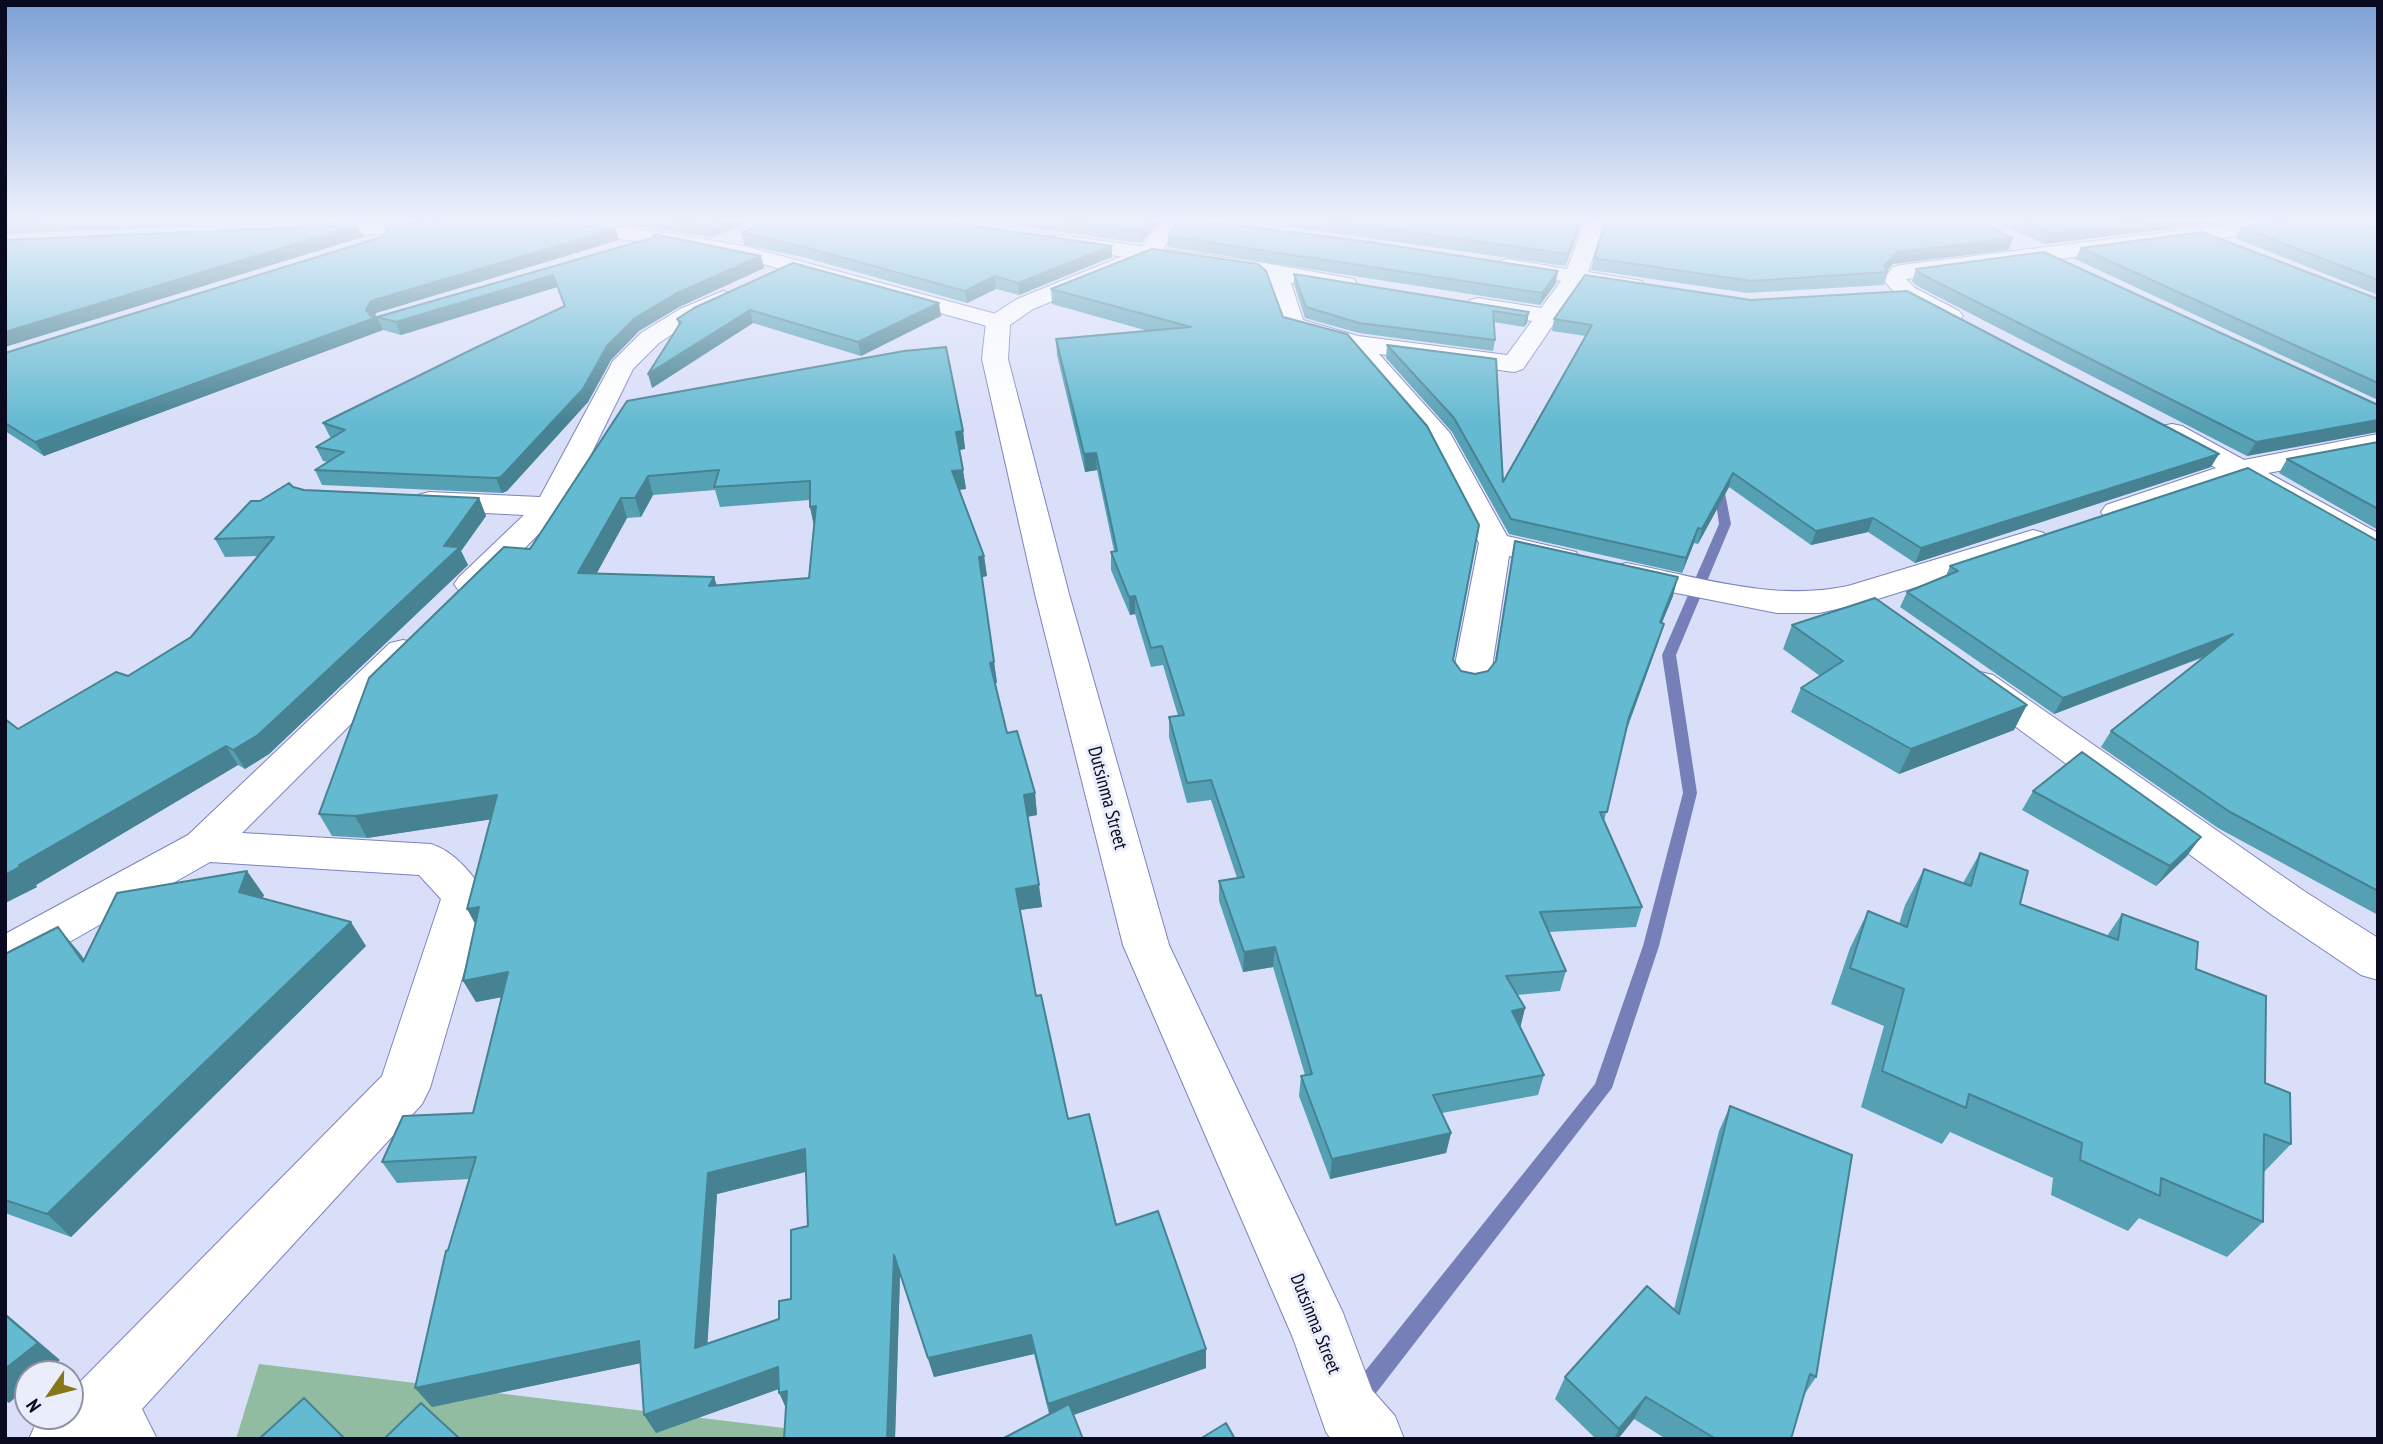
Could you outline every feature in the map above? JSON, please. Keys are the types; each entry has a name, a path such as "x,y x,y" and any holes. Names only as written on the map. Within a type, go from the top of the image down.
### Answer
{"street":[{"path":"451,604 550,507 622,366 650,338 688,314 743,288"},
{"path":"878,288 998,322 1025,304 1063,288"},
{"path":"1281,288 1292,326 1356,343 1514,364 1568,288"},
{"path":"1894,288 1894,294 1979,331"},
{"path":"1453,301 1547,316"},
{"name":"Dutsinma Street","path":"998,322 995,359 1052,594 1146,945 1322,1334 1348,1410 1372,1439"},
{"path":"1356,343 1440,439 1495,543 1471,680"},
{"path":"2147,419 2378,545"},
{"path":"1495,543 1725,595 1777,603 1819,603 1856,595 2079,525 2243,469 2378,443"},
{"path":"397,500 550,507"},
{"path":"1856,595 1890,619"},
{"path":"5,956 203,846 421,633"},
{"path":"1947,660 2288,903 2378,962"},
{"path":"96,1428 404,1088 464,896 431,860 203,846"}],"green space":[{"path":"259,1364 874,1439 236,1439"}],"building":[{"path":"5,288 149,288 5,332"},
{"path":"215,288 414,288 371,301 366,310 371,316 377,317 35,442 5,423 5,353"},
{"path":"477,288 508,288 396,322 377,317"},
{"path":"558,288 688,288 635,318 607,346 583,389 501,477 315,470 344,452 316,447 345,430 323,423 565,306"},
{"path":"737,288 886,288 939,303 858,342 750,310 648,374 681,322 677,319"},
{"path":"1272,288 1283,317 1347,334 1427,426 1479,525 1453,660 1461,671 1475,674 1488,671 1496,661 1515,541 1678,577 1660,622 1664,624 1629,717 1607,812 1600,812 1642,907 1540,912 1566,971 1506,976 1525,1008 1512,1011 1544,1075 1433,1095 1451,1133 1332,1159 1301,1076 1312,1074 1275,947 1244,952 1219,881 1244,877 1211,780 1187,783 1169,717 1184,715 1162,646 1151,648 1135,596 1129,597 1111,552 1117,551 1096,453 1084,454 1056,339 1191,327 1051,289"},
{"path":"1299,288 1383,288 1529,312 1526,316 1493,311 1495,340 1359,323 1306,307"},
{"path":"1512,288 1545,288 1542,293"},
{"path":"1576,288 1674,288 1751,300 1907,291 2219,454 1921,548 1873,518 1816,531 1733,473 1702,529 1698,528 1686,558 1511,519 1454,418 1387,345 1496,359 1503,482 1592,325 1554,319"},
{"path":"1950,288 2123,288 2378,405 2378,420 2256,442"},
{"path":"2170,288 2350,288 2378,299 2378,383"},
{"path":"946,347 963,431 956,432 963,470 952,471 984,556 979,557 994,662 990,663 1007,733 1017,731 1035,793 1024,795 1039,885 1016,889 1036,996 1041,995 1068,1119 1089,1114 1116,1225 1158,1211 1206,1349 1048,1404 1031,1335 928,1358 894,1255 887,1439 784,1439 787,1391 779,1393 778,1367 644,1415 639,1341 415,1388 446,1251 476,1157 382,1162 403,1116 473,1113 508,972 463,981 479,907 467,909 497,795 355,816 319,814 369,678 504,547 530,549 627,401 904,351","holes":["719,470 714,487 810,481 810,507 816,506 809,578 709,586 714,577 578,573 621,498 635,498 648,476","805,1149 808,1226 791,1230 791,1299 779,1301 779,1319 695,1348 708,1173"]},
{"path":"2378,442 2378,509 2287,459"},
{"path":"2248,468 2378,541 2378,891 2230,812 2111,731 2233,634 2063,698 1907,592 1958,571 1950,566"},
{"path":"289,483 304,490 479,498 444,546 460,547 258,735 233,750 226,746 5,875 5,719 18,729 116,672 128,676 191,637 274,537 215,539 251,501 260,501"},
{"path":"1875,598 2027,705 1911,749 1801,688 1843,661 1792,625"},
{"path":"2082,752 2201,837 2170,866 2033,791"},
{"path":"1980,853 2028,871 2020,904 2118,940 2122,914 2198,942 2196,969 2266,996 2265,1083 2290,1093 2291,1144 2264,1134 2263,1222 2161,1178 2160,1196 2080,1160 2082,1143 1969,1094 1966,1108 1882,1071 1904,989 1850,968 1868,911 1907,927 1924,869 1971,886"},
{"path":"247,871 239,892 351,922 47,1214 5,1200 5,954 58,927 83,962 117,893"},
{"path":"1730,1106 1852,1155 1816,1377 1810,1374 1791,1439 1716,1439 1646,1397 1619,1429 1565,1377 1647,1286 1679,1314"},
{"path":"5,1315 38,1343 5,1369"},
{"path":"304,1398 345,1439 259,1439"},
{"path":"421,1403 460,1439 384,1439"},
{"path":"1069,1404 1083,1439 1002,1439"},
{"path":"1226,1423 1235,1439 1200,1439"}],"waterway":[{"path":"1358,1398 1603,1088 1651,946 1690,793 1669,655 1725,524 1718,483"}]}
